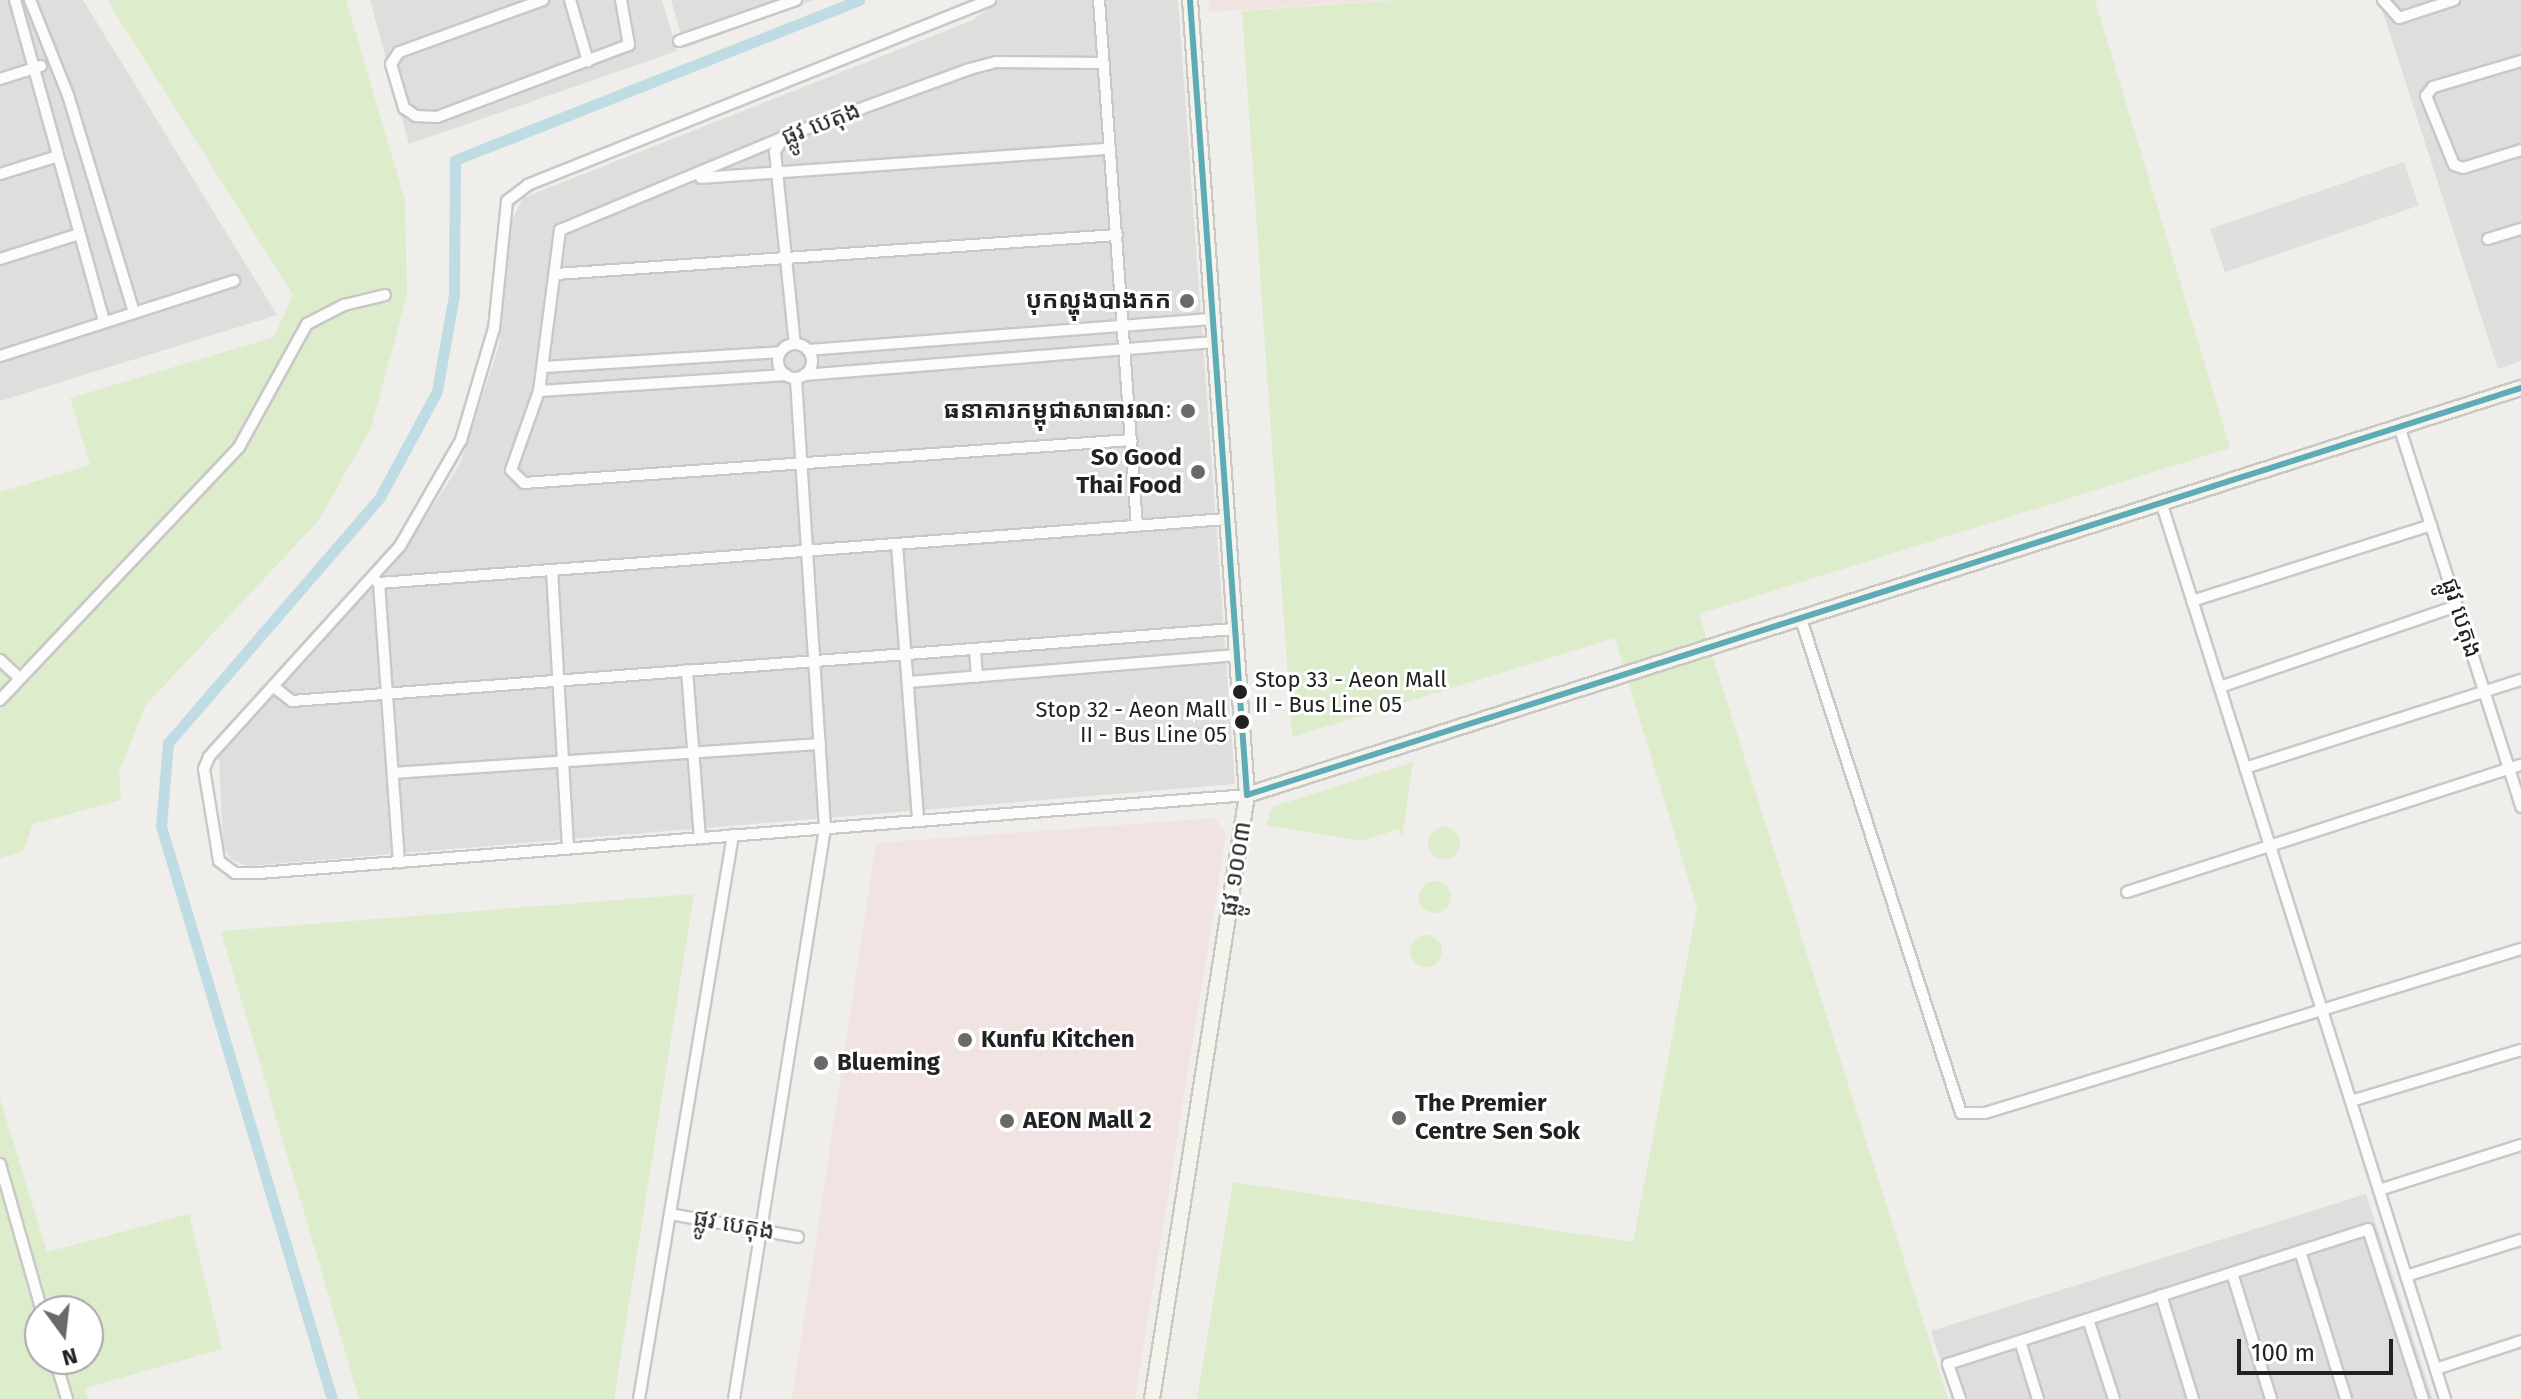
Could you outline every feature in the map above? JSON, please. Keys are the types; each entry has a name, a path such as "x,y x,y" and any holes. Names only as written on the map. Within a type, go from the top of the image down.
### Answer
{"main road":[{"name":"ផ្លូវ ១០០៣","path":"1152,1399 1247,795 1190,0"},
{"path":"1247,795 2521,388"}],"street":[{"path":"15,0 36,67 38,101 104,322"},
{"path":"30,0 50,64 68,95 134,312"},
{"path":"543,0 399,52 391,64 404,108 416,116 437,117 631,42 621,0"},
{"path":"570,0 588,61"},
{"path":"679,41 796,0"},
{"path":"990,0 514,194 500,220 494,328 472,411 425,511 376,580 274,687 204,769 219,861 235,873 1247,795"},
{"path":"1099,0 1137,526"},
{"path":"2383,0 2399,18 2454,0"},
{"path":"2521,61 2433,87 2426,96 2454,165 2463,168 2521,150"},
{"name":"ផ្លូវ បេតុង","path":"556,274 560,230 570,224 693,179 786,136 996,62 1104,63"},
{"path":"0,79 50,64"},
{"path":"786,136 775,152 780,175 795,344"},
{"path":"693,179 1110,149"},
{"path":"0,174 55,157"},
{"path":"2488,239 2521,229"},
{"path":"0,259 79,234"},
{"path":"1117,235 556,274 539,391 512,463 512,476 524,483 1131,440"},
{"path":"0,356 234,281"},
{"path":"0,700 17,676 239,447 307,324 344,305 385,295"},
{"path":"795,344 808,350 1213,319"},
{"path":"539,391 795,376 1215,342"},
{"path":"544,367 781,352 795,344"},
{"path":"795,376 812,363 808,350"},
{"path":"734,1399 825,828 795,376 781,352"},
{"name":"ផ្លូវ បេតុង","path":"2400,429 2521,807"},
{"path":"2162,505 2445,1399"},
{"path":"376,580 552,570 1227,519"},
{"path":"2192,601 2431,525"},
{"path":"897,545 918,821"},
{"path":"552,570 568,848"},
{"path":"376,580 388,693 399,862"},
{"path":"2220,687 2457,606"},
{"path":"1801,619 1961,1113 1985,1113 2521,949"},
{"path":"274,687 292,701 1235,629"},
{"path":"975,649 977,677"},
{"path":"909,682 1237,655"},
{"path":"0,660 17,676"},
{"path":"687,670 700,838"},
{"path":"2245,768 2521,680"},
{"path":"394,773 820,744"},
{"path":"2127,892 2521,765"},
{"path":"639,1399 733,835"},
{"path":"2351,1101 2521,1050"},
{"path":"2379,1190 2521,1145"},
{"path":"0,1164 37,1295"},
{"name":"ផ្លូវ បេតុង","path":"670,1214 798,1237"},
{"path":"1960,1399 1948,1364 2368,1229 2423,1399"},
{"path":"2406,1276 2521,1240"},
{"path":"2300,1251 2346,1399"},
{"path":"2232,1273 2271,1399"},
{"path":"2161,1295 2193,1399"},
{"path":"2088,1319 2114,1399"},
{"path":"2020,1341 2038,1399"},
{"path":"2436,1369 2521,1341"},
{"path":"60,1375 67,1399"}],"shaded area":[{"path":"0,0 83,0 277,315 0,401"},
{"path":"370,0 662,0 677,51 409,144"},
{"path":"671,0 813,0 685,48"},
{"path":"999,0 1178,0 1235,784 247,866 231,859 223,846 219,757 405,549 460,464 499,346 511,222 523,198 973,20"},
{"path":"1209,0 1387,0 1209,12"},
{"path":"2379,0 2521,0 2521,361 2498,369"},
{"path":"2404,162 2419,205 2225,272 2210,229"},
{"name":"AEON Mall 2","path":"1215,818 1226,835 1135,1399 792,1399 876,843"},
{"path":"2366,1194 2433,1399 1953,1399 1931,1331"}],"green space":[{"path":"107,0 346,0 405,201 407,295 371,428 318,521 145,706 119,772 121,800 33,824 23,851 0,858 0,492 90,465 70,398 274,337 293,295"},
{"path":"1397,0 2095,0 2230,448 1699,614 1948,1399 1197,1399 1233,1182 1633,1242 1697,908 1615,638 1292,737 1242,11"},
{"path":"1413,762 1402,838 1399,829 1362,841 1266,825 1272,807"},
{"path":"1444,827 1455,832 1460,843 1455,854 1444,859 1433,854 1428,843 1433,832"},
{"path":"1435,881 1446,886 1451,897 1446,908 1435,913 1424,908 1419,897 1424,886"},
{"path":"694,894 614,1399 359,1399 221,931"},
{"path":"1426,935 1437,940 1442,951 1437,962 1426,967 1415,962 1410,951 1415,940"},
{"path":"0,1099 47,1252 189,1214 222,1349 85,1388 88,1399 0,1399"}],"waterway":[{"path":"332,1399 161,826 168,743 380,497 437,391 454,295 455,160 860,0"}],"transit line":[{"path":"1190,0 1247,795"},
{"path":"1247,795 2521,388"}],"place":[{"name":"បុកល្ហុងបាងកក","path":"1187,301"},
{"name":"ធនាគារកម្ពុជាសាធារណៈ","path":"1188,411"},
{"name":"So Good Thai Food","path":"1198,472"},
{"name":"Stop 33 - Aeon Mall II - Bus Line 05","path":"1240,692"},
{"name":"Stop 32 - Aeon Mall II - Bus Line 05","path":"1242,722"},
{"name":"Kunfu Kitchen","path":"965,1040"},
{"name":"Blueming","path":"821,1063"},
{"name":"The Premier Centre Sen Sok","path":"1399,1118"},
{"name":"AEON Mall 2","path":"1007,1121"}]}
